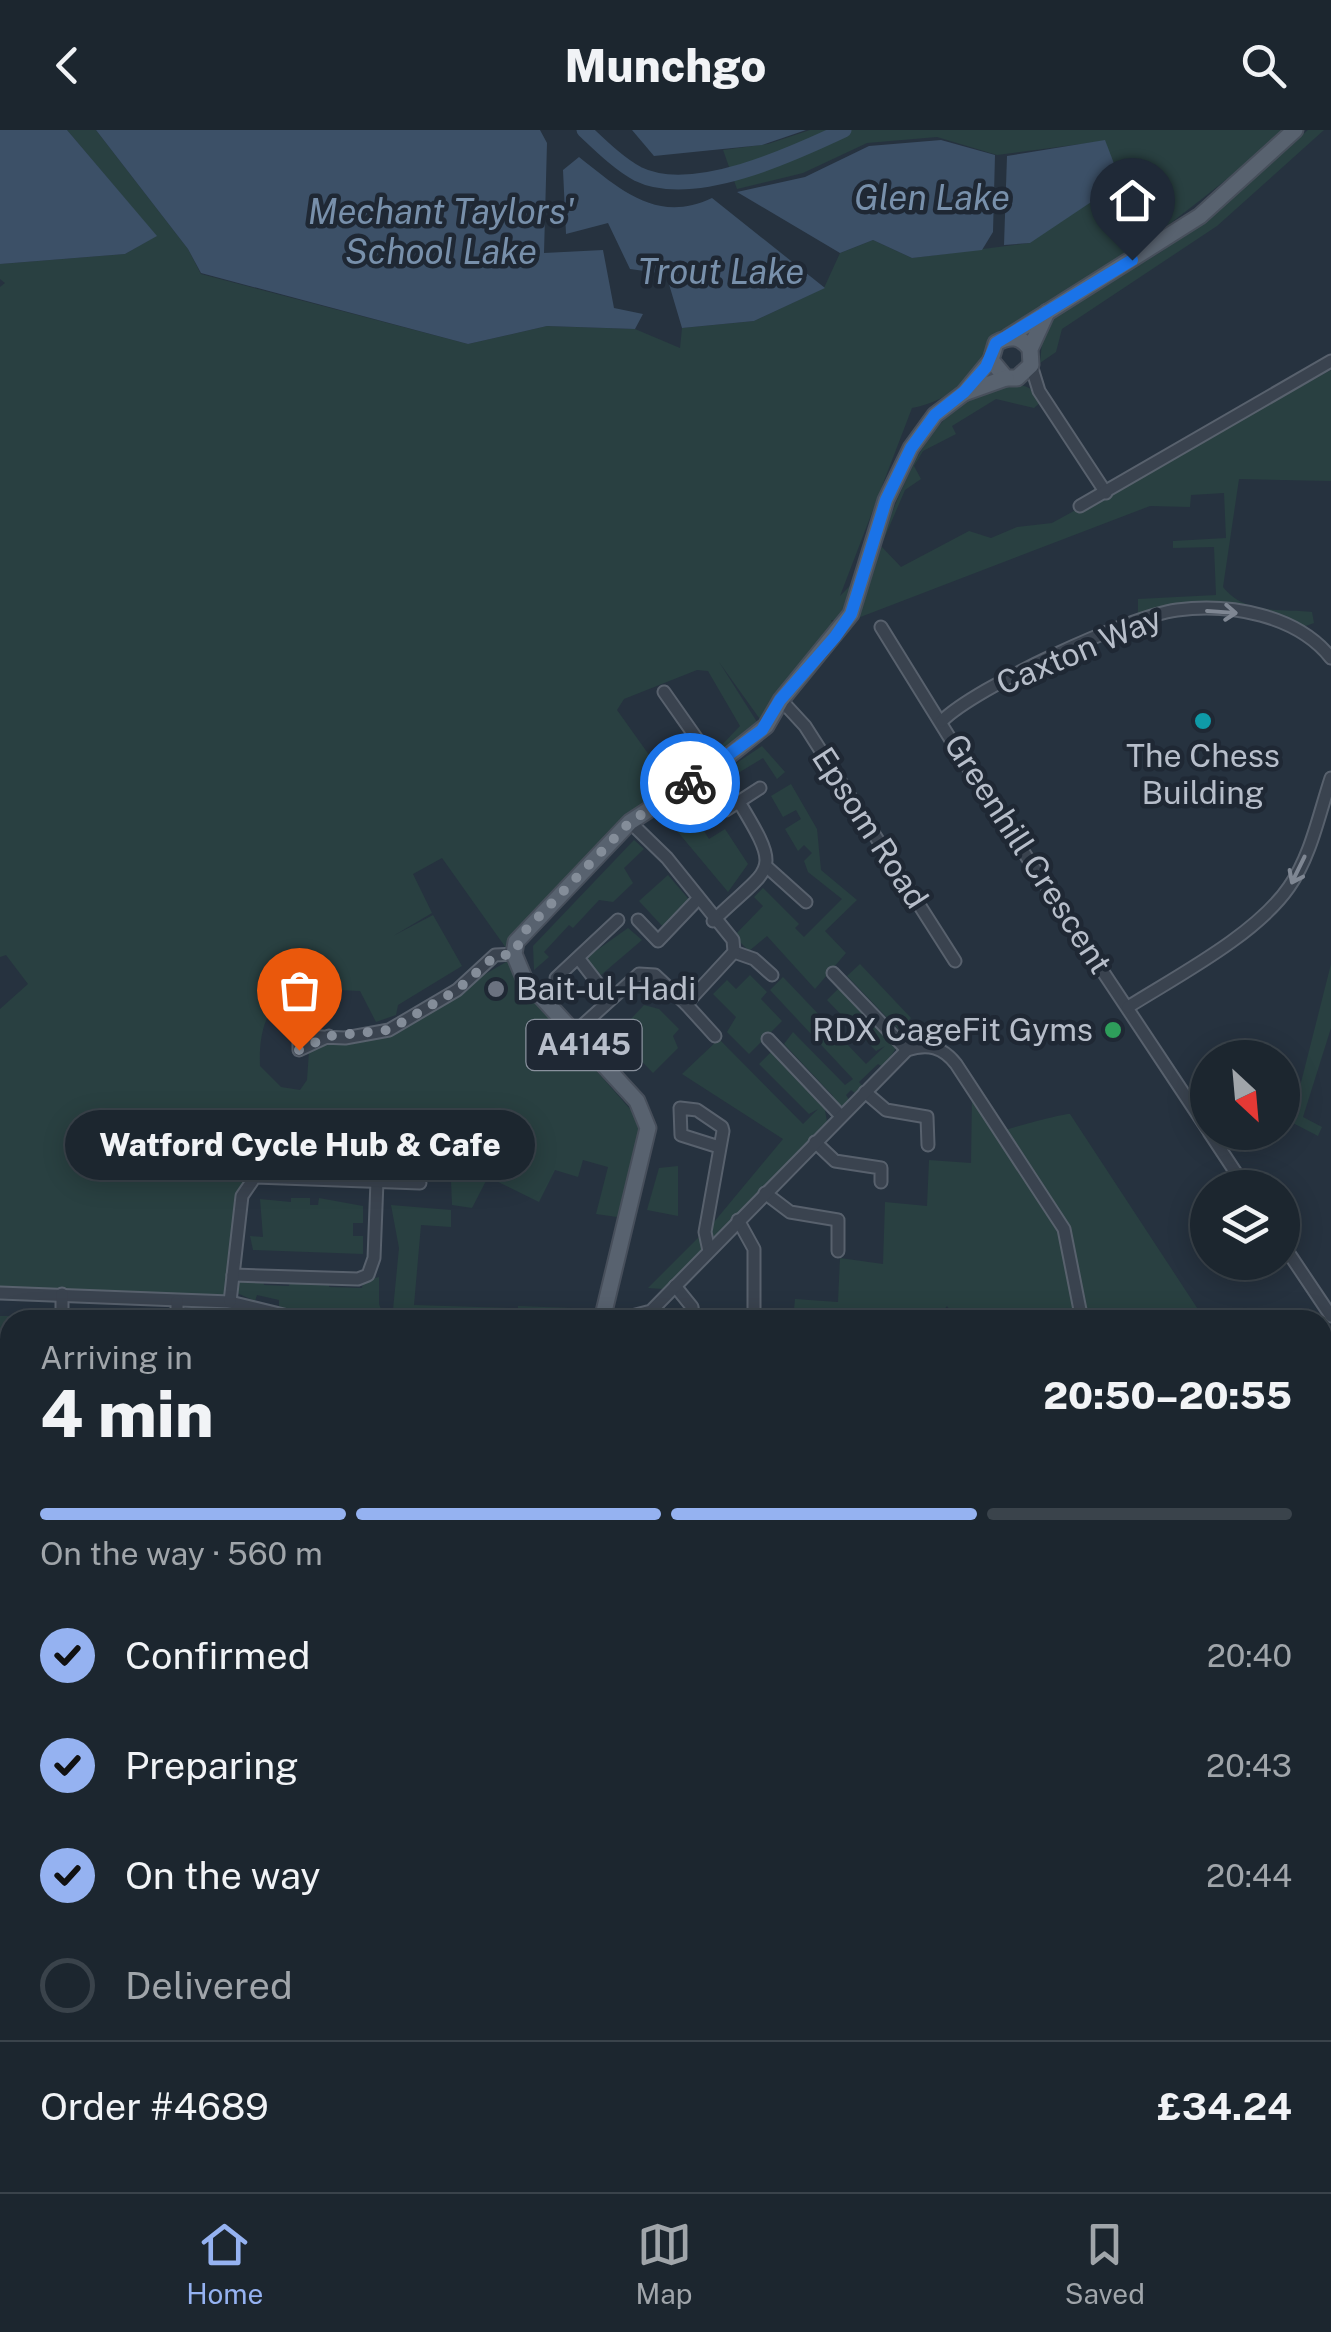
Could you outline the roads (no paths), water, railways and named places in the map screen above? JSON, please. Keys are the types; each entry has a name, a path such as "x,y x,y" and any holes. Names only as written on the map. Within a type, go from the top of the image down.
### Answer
{"main road":[{"path":"514,954 524,932 630,822 716,766 762,730 780,700 851,614 886,500 911,448 935,415 964,392 991,360 996,343 1200,216 1296,130"},
{"path":"964,392 1011,378 1031,357 1047,312"},
{"path":"1008,337 1022,340 1031,357"},
{"path":"991,360 1011,378"},
{"name":"A4145","path":"514,954 524,978 637,1101 648,1128 605,1310"}],"street":[{"path":"1031,357 1040,391 1106,492"},
{"path":"1080,506 1331,361"},
{"path":"1011,378 1040,391"},
{"name":"Caxton Way","path":"942,721 958,705 1006,678 1110,632 1176,610 1273,616 1314,638 1331,658"},
{"name":"Greenhill Crescent","path":"882,628 977,782 1190,1103"},
{"path":"664,692 716,766"},
{"name":"Epsom Road","path":"780,700 805,726 954,960"},
{"path":"1128,1007 1240,933 1288,889 1302,864 1331,778"},
{"path":"726,810 760,788"},
{"path":"713,921 767,867 769,852 739,802"},
{"path":"630,822 666,858 732,940 734,952"},
{"path":"767,867 806,902"},
{"path":"638,920 658,941 697,900"},
{"path":"556,978 618,920"},
{"path":"734,952 754,959 772,976"},
{"path":"686,1004 734,952"},
{"path":"329,1036 389,1030 457,990 495,956 514,954"},
{"path":"579,959 610,998"},
{"path":"574,1033 610,998 648,972 686,1004 707,1031"},
{"path":"833,973 907,1050"},
{"path":"768,1039 841,1116"},
{"path":"652,1310 907,1050 934,1047 950,1056 1064,1229 1080,1310"},
{"path":"865,1092 886,1110 927,1117 928,1145"},
{"path":"815,1142 835,1160 881,1168 881,1182"},
{"path":"709,1251 705,1232 719,1147"},
{"path":"230,1302 242,1196 255,1177 420,1183"},
{"path":"233,1275 358,1279 368,1275 374,1258 378,1181"},
{"path":"765,1193 790,1212 838,1220 838,1251"},
{"path":"738,1220 754,1249 755,1310"},
{"path":"1300,1265 1325,1295"},
{"path":"675,1286 692,1310"},
{"path":"0,1292 230,1302 263,1310"},
{"path":"62,1294 62,1310"},
{"path":"177,1301 177,1310"}],"water":[{"path":"0,130 67,130 157,236 125,254 0,264"},
{"name":"Mechant Taylors' School Lake","path":"96,130 540,130 547,143 544,253 603,250 614,308 643,314 635,329 547,326 468,344 201,273 188,249"},
{"path":"632,130 806,130 762,145 654,156"},
{"name":"Glen Lake","path":"941,140 995,155 993,232 982,250 912,258 873,240 840,253 737,192 805,177 869,146"},
{"path":"1105,140 1121,182 1030,243 1004,245 1007,156"},
{"name":"Trout Lake","path":"579,157 625,191 657,205 692,205 712,198 825,288 754,321 682,328 666,274 630,269 608,223 566,234 563,170"}],"waterway":[{"path":"584,130 638,174 661,181 686,182 771,162 844,130"}],"place":[{"name":"The Chess Building","path":"1203,721"},
{"name":"Bait-ul-Hadi","path":"496,989"},
{"name":"RDX CageFit Gyms","path":"1113,1030"},
{"name":"Watford Cycle Hub & Cafe","path":"299,1050"}]}
